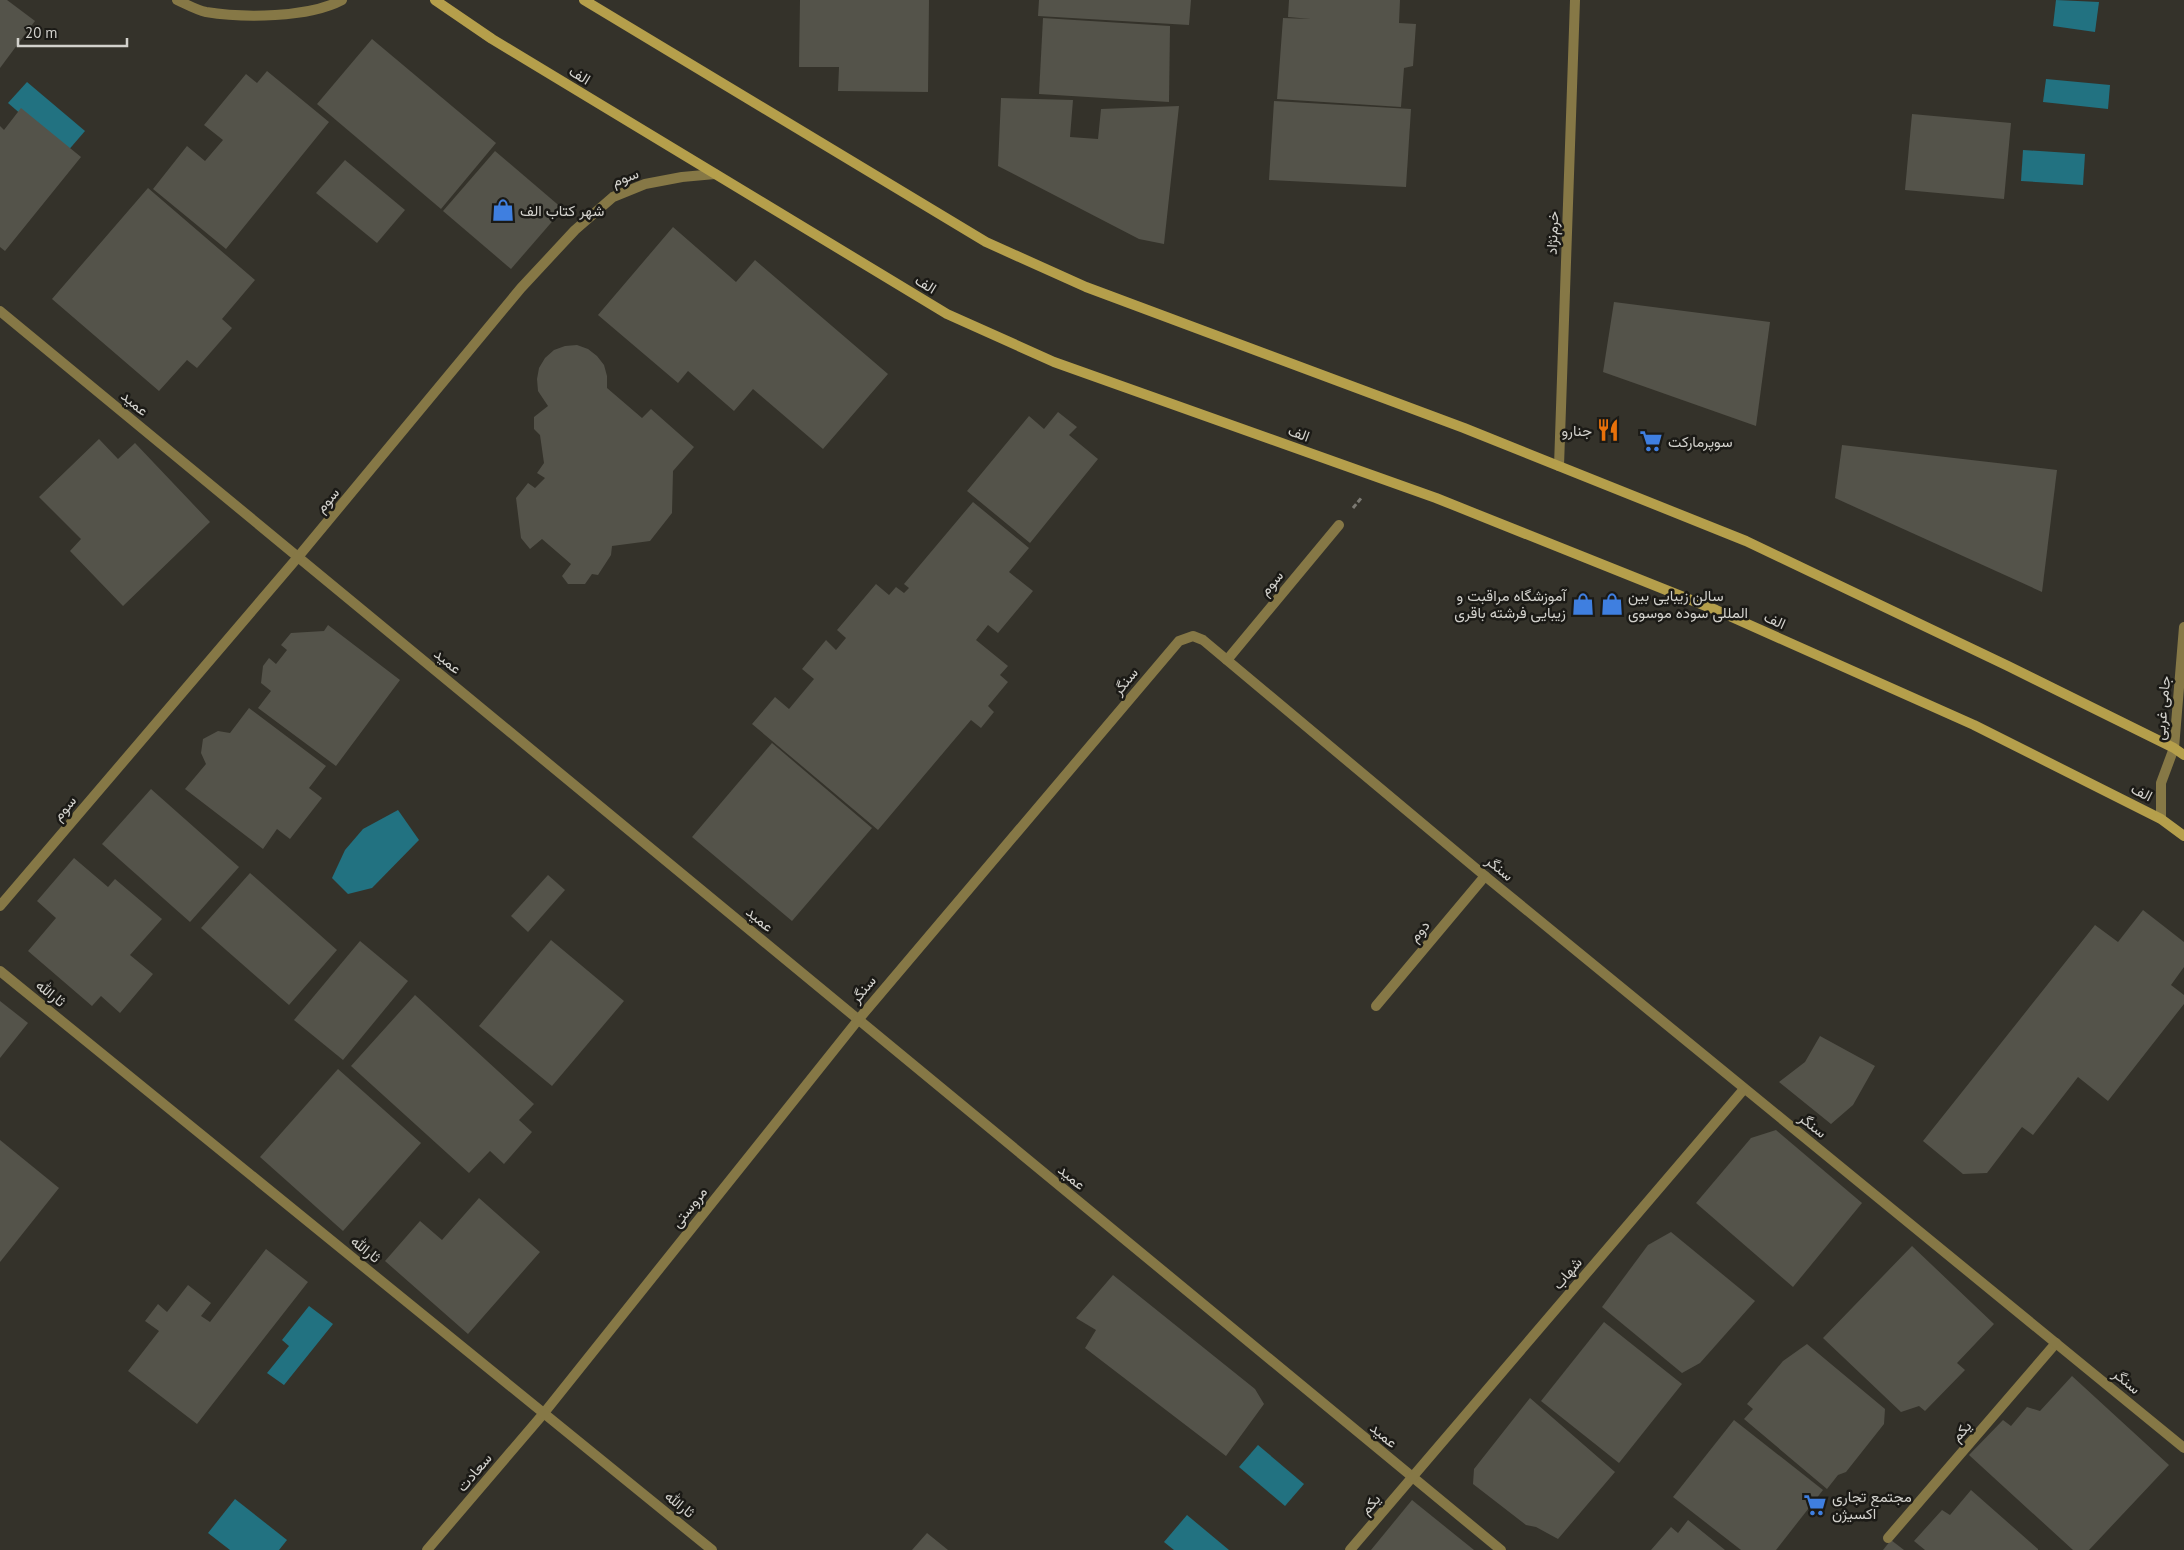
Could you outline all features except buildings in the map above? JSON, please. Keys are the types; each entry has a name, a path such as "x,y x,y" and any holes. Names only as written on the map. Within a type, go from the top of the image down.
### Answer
{"main road":[{"name":"الف","path":"435,0 492,39 947,314 1054,362 1436,498 1725,614 1974,725 2161,819 2184,836"},
{"path":"584,0 986,242 1086,287 1559,466 1746,542 1999,662 2174,748 2184,755"}],"street":[{"path":"177,0 204,12 263,16 329,7 342,0"},
{"name":"خرم‌نژاد","path":"1559,466 1575,0"},
{"name":"سوم","path":"0,906 298,557 521,288 575,230 613,197 645,184 682,177 715,174"},
{"name":"عمید","path":"0,311 1500,1550"},
{"name":"سوم","path":"1227,660 1339,526"},
{"name":"جامی غربی","path":"2161,819 2161,783 2174,748 2184,628"},
{"name":"سنگر","path":"858,1020 1178,641 1193,636 1204,640 1485,876 2184,1448"},
{"name":"دوم","path":"1376,1006 1485,876"},
{"name":"ثارالله","path":"0,970 712,1550"},
{"name":"مروستی","path":"544,1413 858,1020"},
{"name":"شهاب","path":"1413,1478 1744,1089"},
{"name":"یکم","path":"1888,1538 2056,1343"},
{"name":"سعادت","path":"427,1550 544,1413"},
{"name":"یکم","path":"1350,1550 1413,1478"}],"path":[{"path":"1339,526 1379,477"}],"water":[{"path":"2056,0 2099,2 2095,32 2053,26"},
{"path":"2046,79 2110,85 2108,109 2043,102"},
{"path":"27,82 85,131 66,153 8,103"},
{"path":"2023,150 2085,154 2083,185 2021,181"},
{"path":"398,810 419,840 372,888 348,894 332,878 345,850 363,829"},
{"path":"309,1306 333,1324 284,1385 267,1373 289,1346 282,1340"},
{"path":"1258,1445 1304,1484 1285,1506 1239,1467"},
{"path":"235,1499 287,1540 279,1550 230,1550 208,1533"},
{"path":"1187,1515 1229,1550 1174,1550 1164,1542"}],"place":[{"name":"شهر کتاب الف","path":"503,210"},
{"name":"جنارو","path":"1608,430"},
{"name":"سوپرمارکت","path":"1651,441"},
{"name":"آموزشگاه مراقبت و زیبایی فرشته باقری","path":"1583,604"},
{"name":"سالن زیبایی بین المللی سوده موسوی","path":"1612,604"},
{"name":"مجتمع تجاری اکسیژن","path":"1815,1505"}]}
